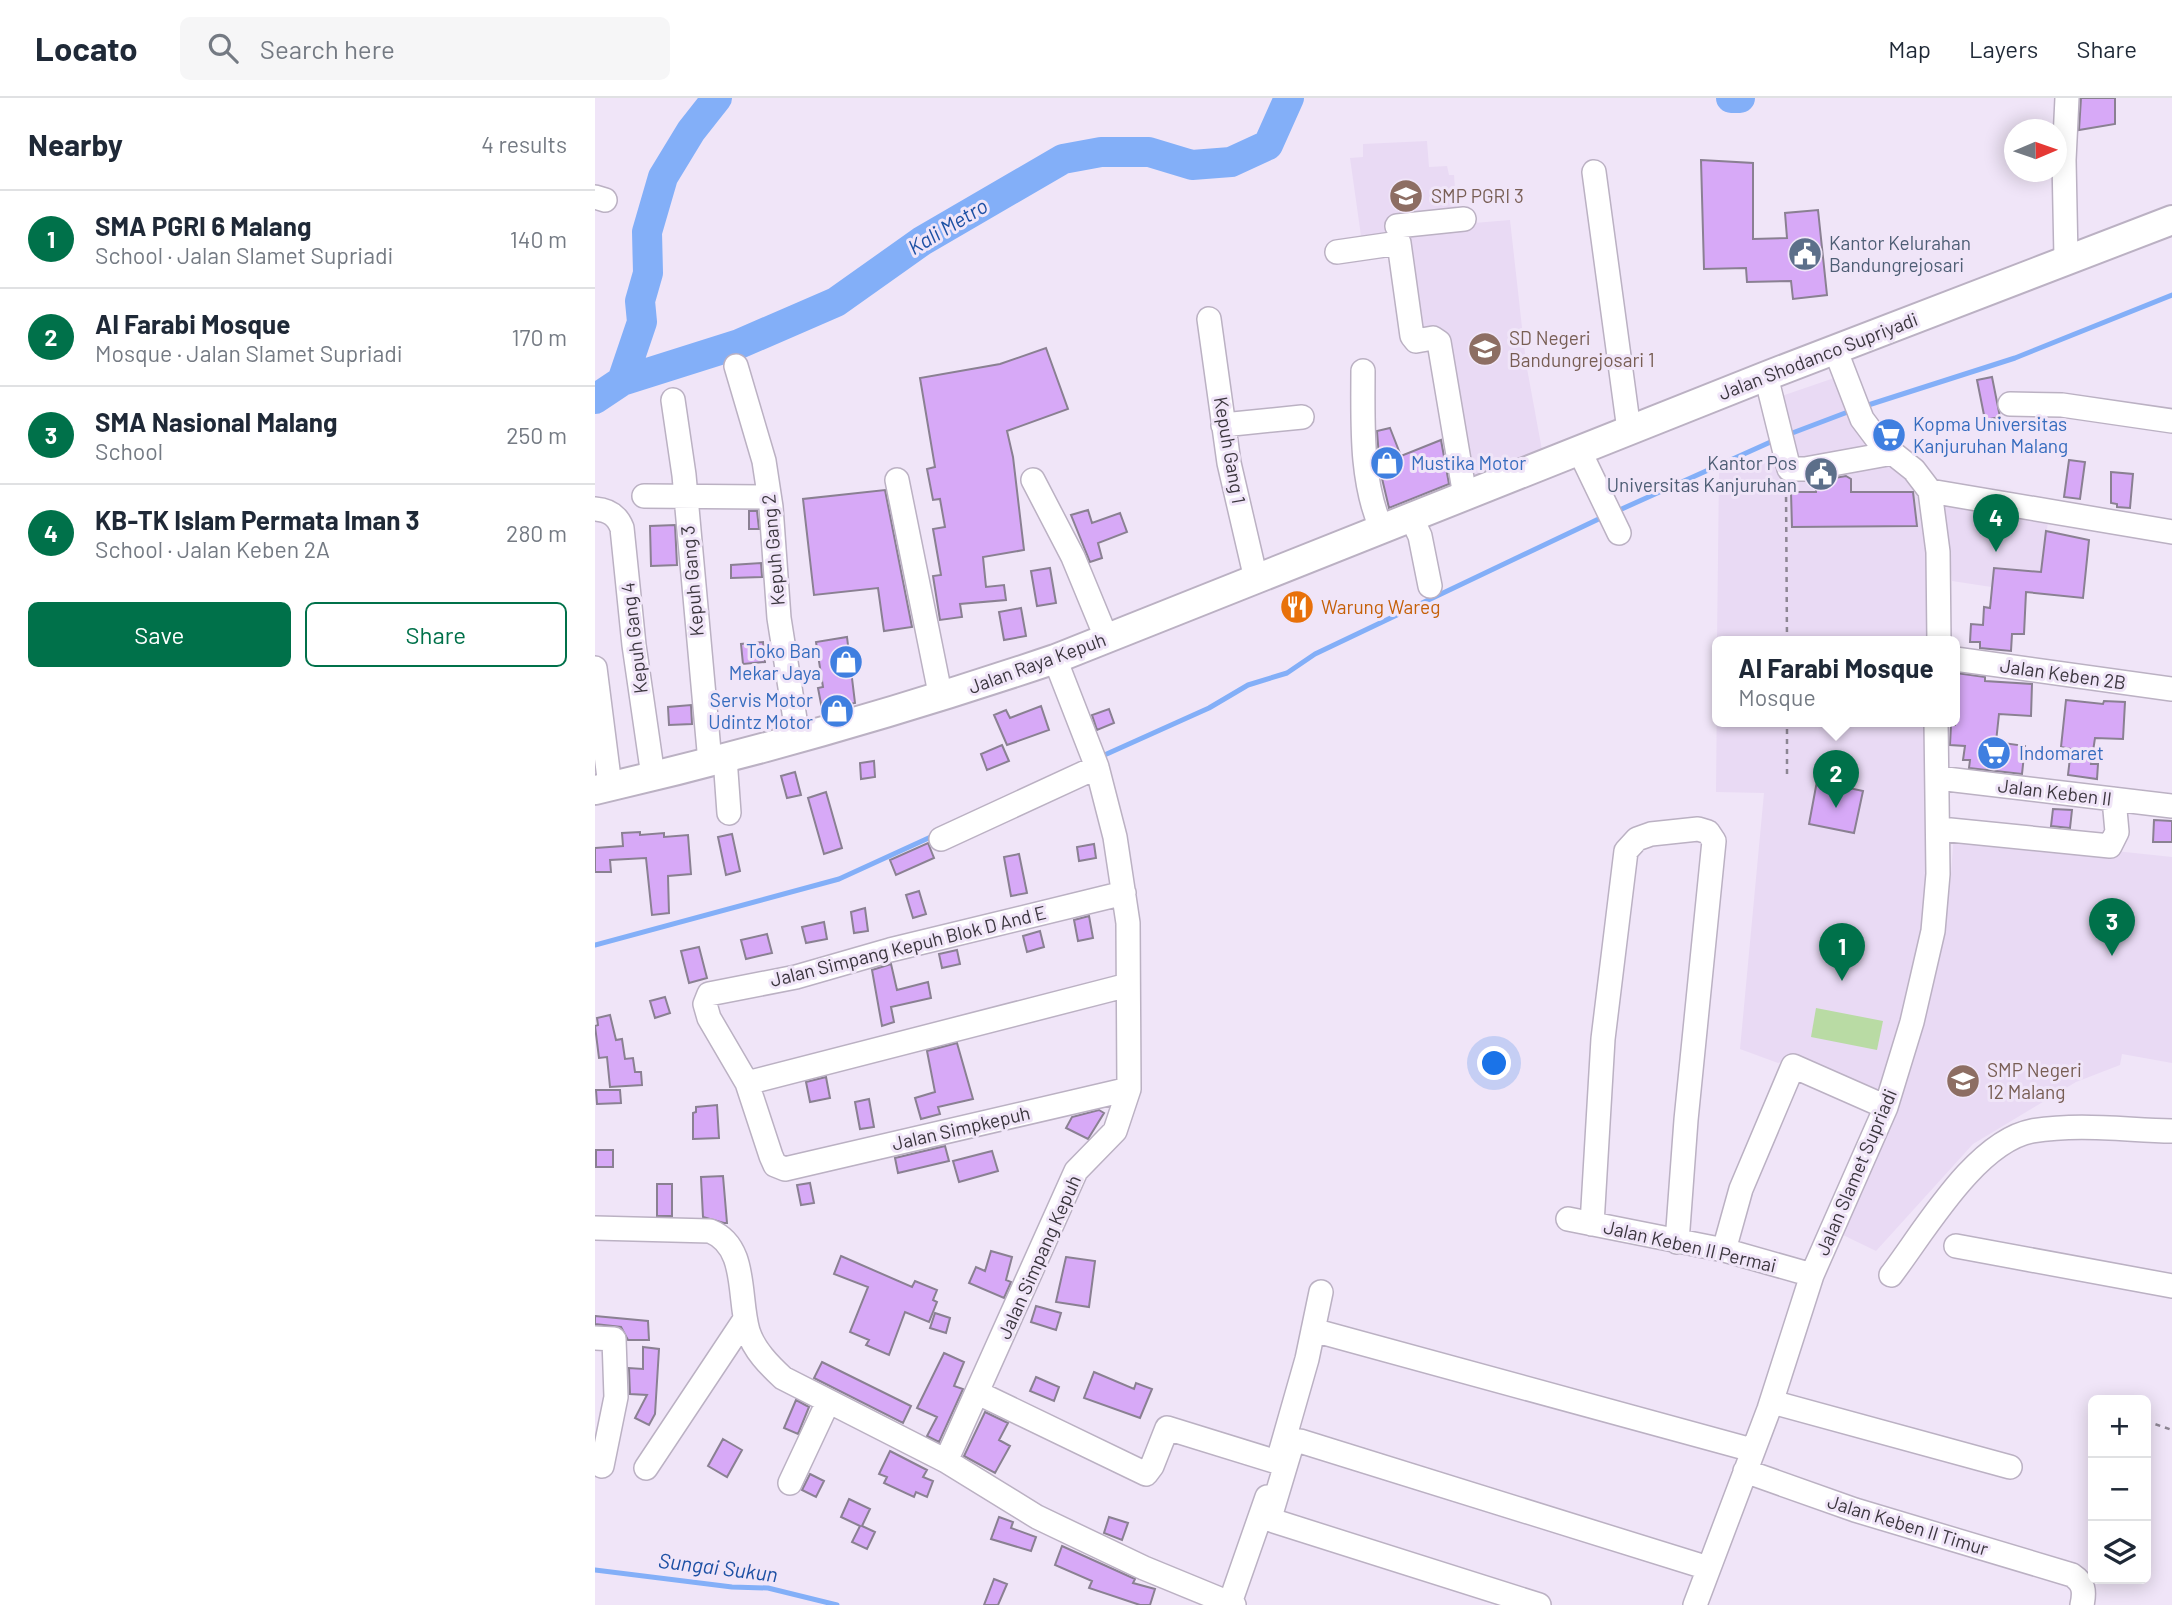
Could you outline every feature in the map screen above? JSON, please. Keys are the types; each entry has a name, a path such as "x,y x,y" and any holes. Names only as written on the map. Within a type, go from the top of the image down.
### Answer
{"main road":[{"name":"Jalan Shodanco Supriyadi","path":"1465,496 2066,258 2172,220"},
{"name":"Jalan Raya Kepuh","path":"603,788 717,760 941,698 1055,659 1465,496"}],"street":[{"path":"2066,258 2064,160 2067,98"},
{"path":"1594,172 1629,430"},
{"path":"1338,252 1398,231 1464,219"},
{"path":"1398,231 1413,340 1433,338 1439,342 1465,496"},
{"name":"Kepuh Gang 1","path":"1209,319 1223,425 1257,579"},
{"path":"1835,349 1858,410 1881,443 1914,470 1930,491 1938,552 1939,636"},
{"name":"Kepuh Gang 2","path":"736,366 764,461 779,618 798,738"},
{"path":"1363,371 1363,442 1374,513 1381,530"},
{"path":"1766,376 1784,459 1789,469 1805,469 1893,453"},
{"name":"Kepuh Gang 3","path":"673,400 717,760 729,813"},
{"path":"2010,404 2062,405 2172,421"},
{"path":"1223,425 1302,417"},
{"path":"1579,450 1609,516"},
{"path":"897,480 941,698"},
{"path":"1033,480 1073,557 1106,637"},
{"path":"1930,491 2172,531"},
{"path":"644,496 769,497"},
{"name":"Kepuh Gang 4","path":"599,509 619,518 622,528 630,616 653,776"},
{"path":"1411,517 1420,536 1430,586"},
{"name":"Jalan Simpang Kepuh","path":"946,1461 1076,1171 1115,1131 1129,1089 1124,892 1115,837 1094,759 1055,659"},
{"name":"Jalan Keben 2B","path":"1960,660 2172,689"},
{"path":"595,668 603,788"},
{"name":"Jalan Slamet Supriadi","path":"1695,1605 1772,1402 1812,1275 1886,1107 1912,1022 1933,930 1940,830 1936,727"},
{"path":"941,839 1094,759"},
{"name":"Jalan Keben II","path":"1938,778 2172,806"},
{"path":"1940,830 2110,846 2117,832 2114,799"},
{"path":"1592,1224 1603,1039 1626,851 1637,839 1651,834 1698,829 1708,832 1714,841 1686,1120 1677,1242"},
{"name":"Jalan Simpang Kepuh Blok D And E","path":"747,1083 706,1011 709,994 796,977 890,950 1124,892"},
{"path":"747,1083 1128,985"},
{"path":"1724,1250 1741,1189 1793,1066 1886,1107"},
{"name":"Jalan Simpkepuh","path":"747,1083 771,1156 779,1168 794,1167 1129,1089"},
{"path":"1891,1275 1969,1174 1991,1151 2029,1132 2110,1126 2172,1131"},
{"name":"Jalan Keben II Permai","path":"1568,1219 1724,1250 1812,1275"},
{"path":"595,1228 710,1231 724,1236 732,1248 749,1334 769,1365 799,1388 946,1461 1016,1506 1074,1536 1232,1604 1261,1520 1321,1292"},
{"path":"1956,1246 2172,1286"},
{"path":"646,1468 745,1319"},
{"name":"Jalan Keben II Timur","path":"1313,1330 1748,1461 1855,1510 2072,1575 2080,1580 2085,1592 2082,1605"},
{"path":"595,1338 614,1339 616,1397 602,1466"},
{"path":"978,1393 1146,1474 1152,1466 1167,1428 1277,1462"},
{"path":"790,1483 828,1402"},
{"path":"1772,1402 2010,1467"},
{"path":"1539,1605 1273,1521 1271,1514 1292,1444 1300,1441 1709,1568"}],"path":[{"path":"1784,459 1787,636"},
{"path":"1787,727 1787,774"},
{"path":"2151,1423 2172,1430"}],"shaded area":[{"name":"SMP PGRI 3","path":"1427,141 1429,167 1447,166 1449,175 1454,175 1457,217 1396,239 1362,243 1350,158 1363,157 1363,144"},
{"name":"SD Negeri Bandungrejosari 1","path":"1510,220 1526,363 1542,450 1466,480 1444,332 1416,336 1402,229"},
{"path":"1840,376 1866,444 1920,488 1927,517 1929,636 1717,636 1719,473 1774,454 1764,402"},
{"path":"1943,506 2048,522 2038,594 1952,581"},
{"path":"1717,727 1929,727 1931,873 1912,988 1883,1094 1792,1058 1778,1063 1740,1049 1764,793 1716,792"},
{"path":"1954,834 2172,857 2172,1063 2122,1054 2120,1065 2076,1082 1973,1144 1876,1251 1841,1234 1916,1041 1937,966 1950,887"}],"green space":[{"path":"1816,1008 1883,1021 1877,1050 1811,1037"}],"building":[{"path":"2081,98 2115,98 2115,124 2079,130"},
{"path":"1701,160 1753,163 1753,239 1787,238 1785,213 1818,210 1827,295 1793,299 1791,281 1747,282 1746,268 1704,269"},
{"path":"1046,348 1068,409 1007,431 1013,457 1024,550 983,557 986,587 1004,585 1006,600 960,604 962,617 940,620 933,576 941,575 933,529 945,527 940,499 933,500 927,469 935,467 920,378 1000,364"},
{"path":"1992,377 2000,417 1985,420 1977,380"},
{"path":"1390,428 1401,456 1441,440 1449,484 1389,508 1380,470 1377,431"},
{"path":"2069,460 2085,462 2080,499 2064,497"},
{"path":"2111,472 2133,474 2130,508 2117,507 2117,504 2111,503"},
{"path":"1846,476 1851,479 1851,492 1913,492 1917,526 1792,527 1791,492 1816,492 1817,481"},
{"path":"885,490 912,627 884,631 878,588 814,595 803,499"},
{"path":"1088,510 1092,523 1120,513 1127,532 1098,543 1102,558 1090,562 1071,515"},
{"path":"749,511 757,511 759,529 749,529"},
{"path":"675,525 677,565 651,566 650,526"},
{"path":"2046,531 2089,540 2083,598 2026,592 2024,634 2012,634 2011,651 1980,648 1980,642 1970,642 1971,624 1983,625 1984,607 1990,608 1994,568 2041,572"},
{"path":"761,563 762,577 731,578 731,565"},
{"path":"1050,568 1056,603 1037,606 1031,571"},
{"path":"1021,608 1026,636 1004,640 999,612"},
{"path":"847,637 855,703 822,709 818,688 823,687 816,642"},
{"path":"763,642 765,662 743,664 741,644"},
{"path":"1960,674 1985,677 1985,681 2032,684 2031,716 1999,714 1996,742 2025,746 2022,774 1969,768 1970,760 1963,760 1965,746 1950,745 1951,727 1960,727"},
{"path":"2066,700 2103,704 2104,701 2125,702 2123,739 2095,738 2091,764 2098,764 2097,779 2068,775 2071,749 2061,747"},
{"path":"691,705 692,724 669,725 668,707"},
{"path":"1041,706 1049,730 1007,745 994,715 1006,710 1010,718"},
{"path":"1109,709 1114,723 1097,730 1092,715"},
{"path":"1002,745 1009,761 987,770 981,754"},
{"path":"874,761 875,777 861,779 860,763"},
{"path":"795,772 801,795 787,798 781,776"},
{"path":"1817,781 1863,791 1854,833 1809,824"},
{"path":"826,792 842,848 824,854 808,798"},
{"path":"2053,809 2072,810 2070,828 2051,826"},
{"path":"2154,820 2172,821 2172,842 2153,842"},
{"path":"640,832 640,835 664,833 664,837 688,835 691,874 668,876 669,913 652,915 646,858 610,860 611,872 595,872 595,848 623,846 622,833"},
{"path":"732,834 740,871 726,875 718,837"},
{"path":"928,843 934,858 896,875 890,860"},
{"path":"1094,844 1096,858 1079,861 1077,847"},
{"path":"1019,854 1027,893 1011,896 1004,857"},
{"path":"919,891 926,914 913,918 906,895"},
{"path":"865,908 868,931 854,933 851,912"},
{"path":"1089,916 1093,938 1078,941 1074,920"},
{"path":"824,922 827,939 806,943 802,927"},
{"path":"1040,931 1044,947 1027,952 1023,936"},
{"path":"767,934 772,953 746,959 741,940"},
{"path":"699,947 707,978 689,983 681,951"},
{"path":"957,950 960,964 942,968 939,954"},
{"path":"891,964 897,990 928,982 931,998 891,1007 894,1022 882,1026 872,970"},
{"path":"665,997 670,1013 655,1018 650,1001"},
{"path":"610,1015 616,1040 622,1039 625,1059 633,1058 635,1072 641,1072 642,1085 610,1087 607,1057 599,1058 595,1026 598,1025 597,1018"},
{"path":"957,1043 973,1099 938,1107 940,1114 921,1119 915,1098 935,1092 927,1051"},
{"path":"826,1077 830,1098 810,1102 806,1082"},
{"path":"596,1090 620,1090 621,1103 597,1104"},
{"path":"869,1099 874,1127 860,1129 855,1102"},
{"path":"717,1105 719,1138 693,1139 693,1113 696,1112 696,1107"},
{"path":"1099,1110 1104,1113 1088,1139 1066,1128 1072,1117"},
{"path":"945,1146 949,1161 898,1173 895,1158"},
{"path":"596,1150 613,1150 613,1167 596,1167"},
{"path":"992,1151 998,1171 959,1182 953,1161"},
{"path":"723,1176 727,1223 703,1217 701,1177"},
{"path":"810,1183 814,1203 801,1205 797,1185"},
{"path":"657,1184 672,1184 672,1216 657,1216"},
{"path":"991,1251 1012,1257 1006,1280 1011,1282 1004,1298 969,1283 976,1267 985,1271"},
{"path":"841,1256 912,1287 915,1281 937,1290 933,1300 937,1302 929,1322 905,1312 889,1355 866,1345 869,1340 850,1332 868,1287 834,1274"},
{"path":"1066,1257 1095,1261 1089,1307 1056,1302"},
{"path":"1036,1306 1061,1313 1056,1330 1031,1322"},
{"path":"935,1313 950,1318 946,1333 930,1328"},
{"path":"595,1316 648,1321 649,1340 628,1340 621,1327 595,1324"},
{"path":"643,1347 659,1349 655,1414 649,1425 635,1418 647,1395 630,1394 629,1368 643,1369"},
{"path":"944,1353 964,1362 954,1386 963,1389 939,1442 927,1436 937,1417 917,1408"},
{"path":"822,1362 911,1406 903,1423 814,1378"},
{"path":"1094,1372 1134,1389 1136,1383 1152,1389 1140,1418 1084,1398"},
{"path":"1036,1377 1059,1387 1054,1401 1030,1391"},
{"path":"796,1400 809,1407 798,1434 784,1428"},
{"path":"985,1412 1008,1423 999,1440 1010,1446 995,1473 964,1456"},
{"path":"723,1439 742,1450 727,1477 708,1466"},
{"path":"890,1451 927,1470 923,1477 933,1481 927,1497 916,1492 914,1497 884,1483 887,1477 879,1474"},
{"path":"810,1474 824,1481 816,1497 802,1490"},
{"path":"849,1499 870,1509 862,1526 875,1532 867,1549 852,1542 860,1526 841,1517"},
{"path":"999,1517 1013,1522 1011,1528 1036,1537 1031,1551 991,1539"},
{"path":"1109,1517 1128,1523 1122,1540 1104,1533"},
{"path":"1062,1546 1135,1579 1133,1583 1155,1589 1150,1605 1140,1605 1089,1588 1092,1581 1055,1565"},
{"path":"994,1579 1007,1584 998,1605 984,1605"}],"waterway":[{"path":"622,381 642,322 640,301 648,273 647,232 663,177 691,131 717,98"},
{"name":"Kali Metro","path":"595,399 622,381 739,344 836,302 922,241 1063,159 1101,152 1149,152 1192,165 1231,162 1268,145 1289,98"},
{"name":"Kali Metro","path":"1731,98 1740,98"},
{"path":"1862,407 2015,358 2172,295"},
{"path":"1787,435 1853,410"},
{"path":"1615,512 1775,440"},
{"path":"1100,757 1209,708 1248,685 1287,673 1315,654 1605,516"},
{"path":"595,945 839,879 933,836"},
{"name":"Sungai Sukun","path":"595,1570 732,1587 768,1588 837,1605"}],"place":[{"name":"SMP PGRI 3","path":"1406,196"},
{"name":"Kantor Kelurahan Bandungrejosari","path":"1805,254"},
{"name":"SD Negeri Bandungrejosari 1","path":"1485,349"},
{"name":"Kopma Universitas Kanjuruhan Malang","path":"1889,435"},
{"name":"Mustika Motor","path":"1387,463"},
{"name":"Kantor Pos Universitas Kanjuruhan","path":"1821,474"},
{"name":"KB-TK Islam Permata Iman 3","path":"1996,552"},
{"name":"Warung Wareg","path":"1297,607"},
{"name":"Toko Ban Mekar Jaya","path":"846,662"},
{"name":"Servis Motor Udintz Motor","path":"837,711"},
{"name":"Indomaret","path":"1994,753"},
{"name":"Al Farabi Mosque","path":"1836,808"},
{"name":"SMA Nasional Malang","path":"2112,956"},
{"name":"SMA PGRI 6 Malang","path":"1842,981"},
{"name":"SMP Negeri 12 Malang","path":"1963,1081"}]}
